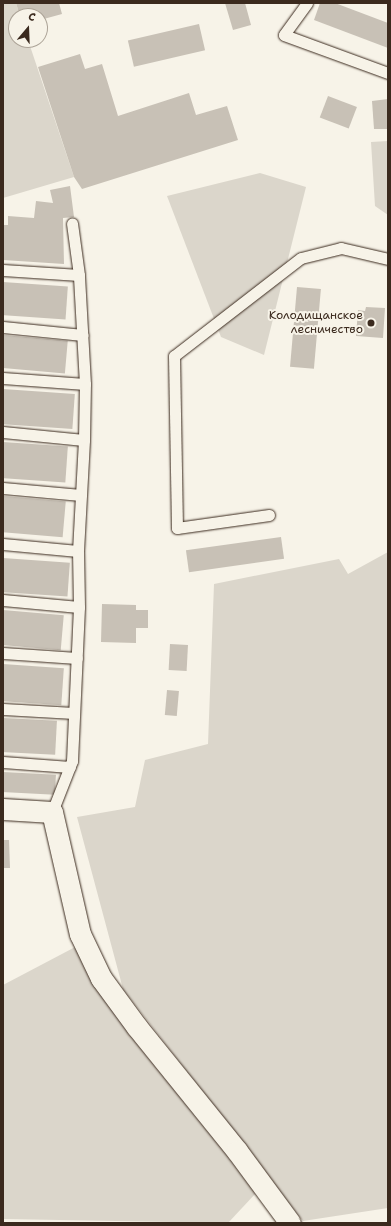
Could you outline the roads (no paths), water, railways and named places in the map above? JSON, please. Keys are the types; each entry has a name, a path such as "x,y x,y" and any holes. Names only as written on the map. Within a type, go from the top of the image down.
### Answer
{"street":[{"path":"3,809 52,812 80,934 101,978 137,1027 237,1151 290,1223"}],"lane":[{"path":"306,3 284,35 388,73"},
{"path":"52,812 72,761 78,606 78,551 84,440 85,384 83,335 79,275 72,223"},
{"path":"269,515 177,528 174,356 301,258 341,248 388,259"},
{"path":"3,270 79,275"},
{"path":"3,328 83,335"},
{"path":"3,378 85,384"},
{"path":"3,432 84,440"},
{"path":"3,488 81,495"},
{"path":"3,544 78,551"},
{"path":"3,600 78,606"},
{"path":"3,653 76,658"},
{"path":"3,709 74,713"},
{"path":"3,762 70,767"}],"place":[{"name":"Колодищанское лесничество","path":"371,323"}]}
